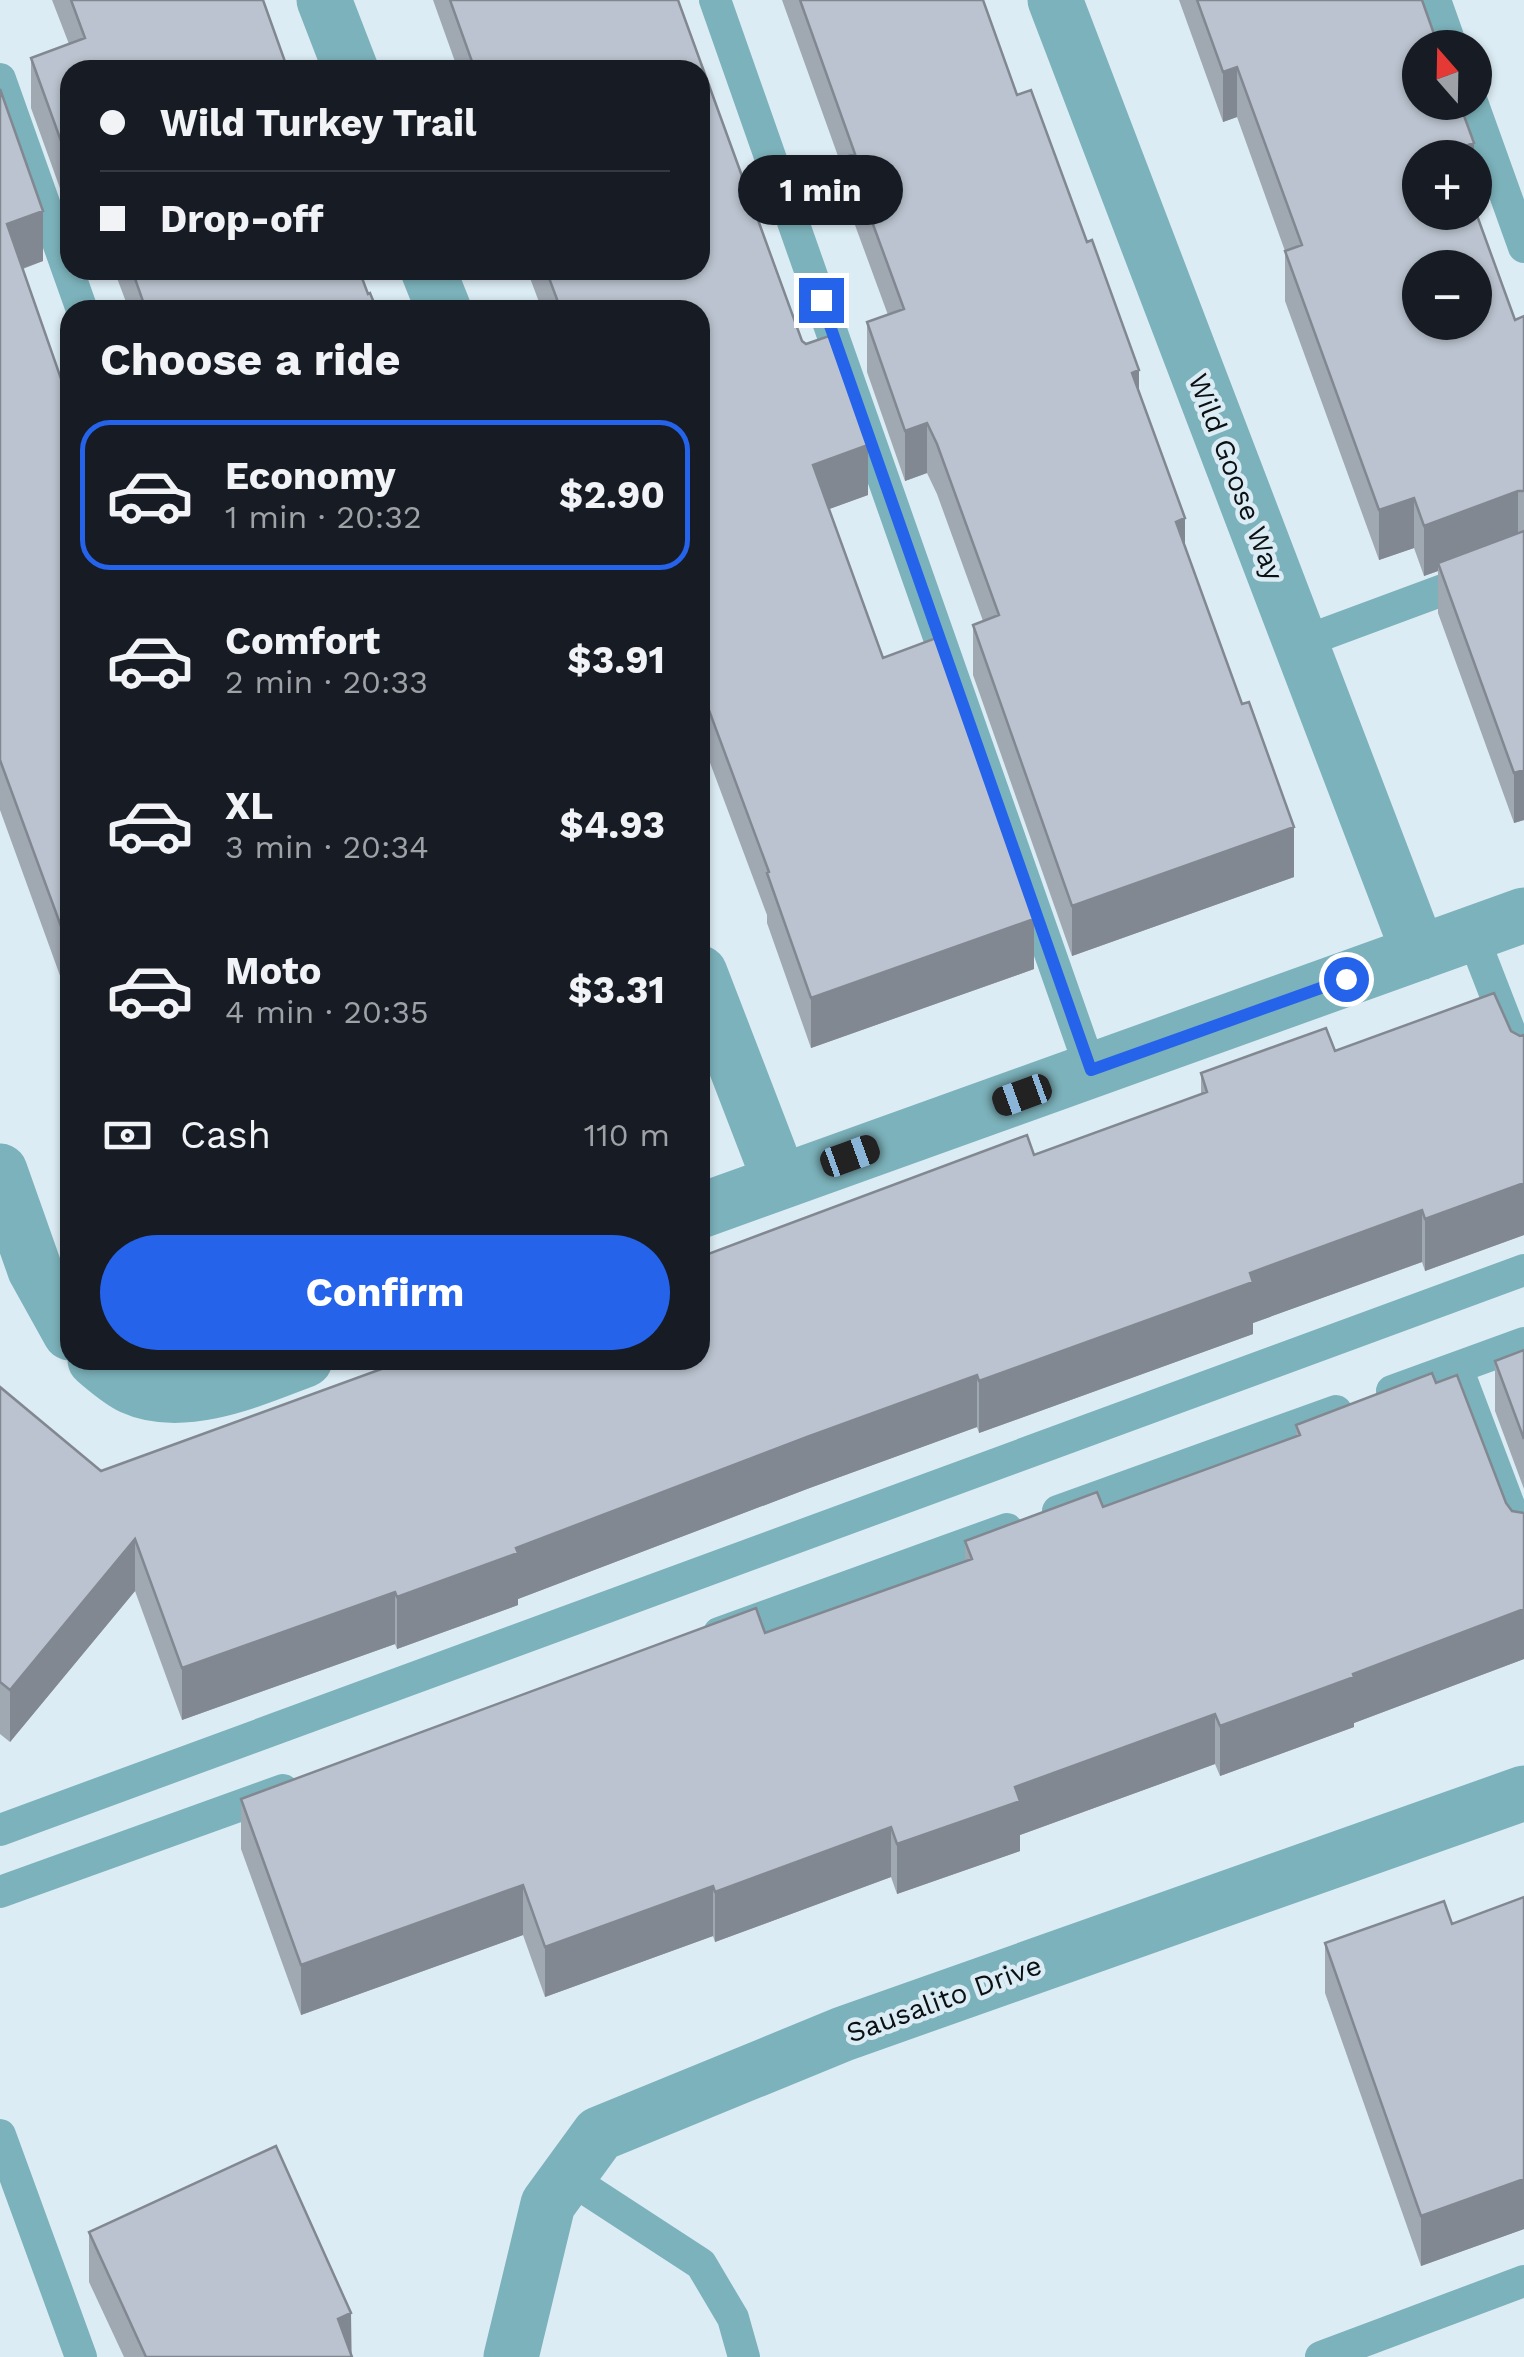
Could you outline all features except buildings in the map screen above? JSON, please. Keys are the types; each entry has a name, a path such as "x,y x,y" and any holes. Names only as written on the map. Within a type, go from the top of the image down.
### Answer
{"street":[{"path":"324,0 347,60"},
{"name":"Wild Goose Way","path":"1055,0 1418,953"},
{"path":"710,1207 1524,916"},
{"path":"710,999 780,1181"},
{"path":"0,1170 35,1270 60,1315"},
{"path":"108,1370 133,1388 170,1395 231,1388 279,1370"},
{"name":"Sausalito Drive","path":"511,2357 548,2204 599,2134 843,2034 1524,1792"}],"lane":[{"path":"714,0 1091,1070"},
{"path":"1435,0 1446,30"},
{"path":"0,79 60,248"},
{"path":"1478,120 1524,247"},
{"path":"1300,643 1524,560"},
{"path":"1472,934 1524,1068"},
{"path":"0,1830 1524,1270"},
{"path":"691,1643 1524,1343"},
{"path":"1456,1368 1524,1544"},
{"path":"0,1892 318,1778"},
{"path":"0,2135 81,2357"},
{"path":"566,2176 701,2264 733,2318 744,2357"},
{"path":"1321,2357 1524,2281"}],"route":[{"path":"821,300 1091,1070 1346,979"}]}
